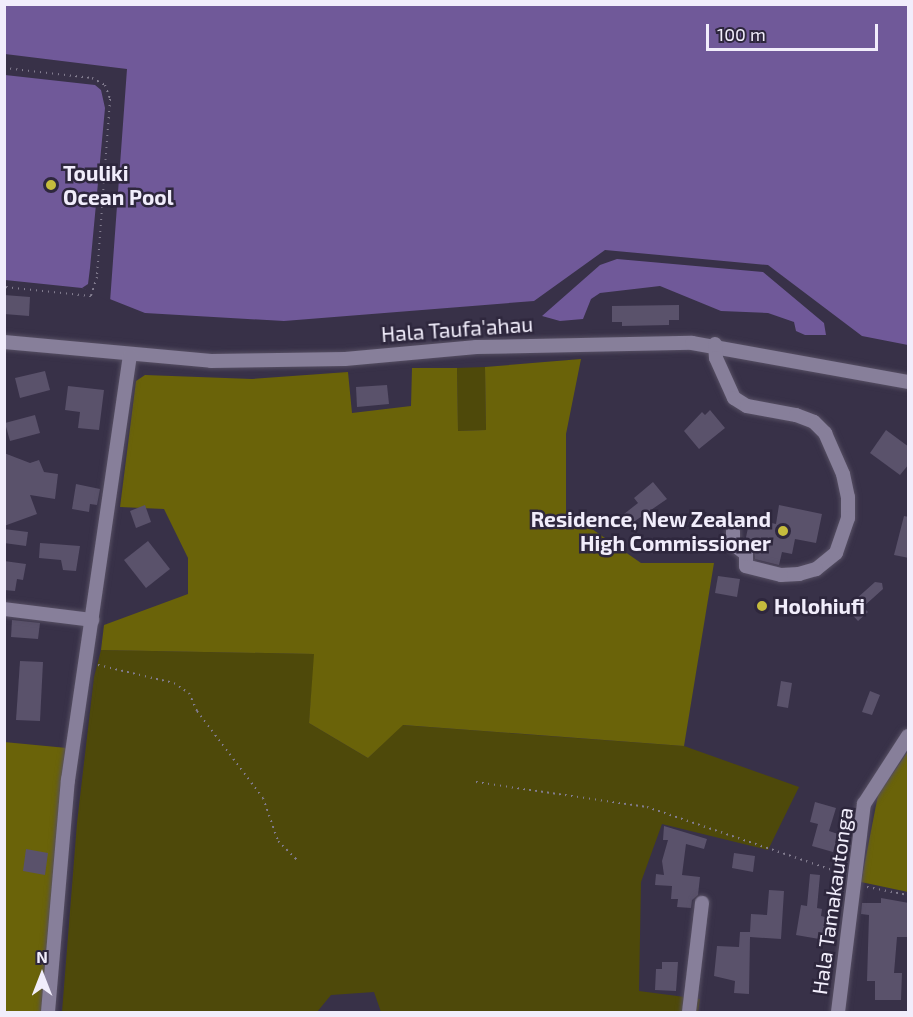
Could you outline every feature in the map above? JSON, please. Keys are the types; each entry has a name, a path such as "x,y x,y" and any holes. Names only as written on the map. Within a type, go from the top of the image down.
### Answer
{"street":[{"name":"Hala Taufa'ahau","path":"5,346 130,355 281,361 476,347 643,341 716,344 909,382"},
{"path":"716,344 716,358 734,398 747,406 796,415 814,422 825,434 843,474 848,497 848,518 836,553 816,569 799,574 781,575 746,566 746,554 734,544 733,531"},
{"path":"48,1012 68,780 130,355"},
{"path":"4,609 92,620"},
{"name":"Hala Tamakautonga","path":"838,1012 864,804 909,736"},
{"path":"689,1012 702,903"}],"path":[{"path":"4,68 92,78 105,85 110,99 98,267 91,296 4,287"},
{"path":"87,662 174,683 189,693 196,711 263,798 278,841 298,861"},
{"path":"476,782 647,807 853,878 868,888 909,895"}],"shaded area":[{"path":"4,5 908,5 908,345 862,336 768,265 605,250 534,301 284,321 145,313 82,288 5,280"},
{"path":"617,259 763,272 824,323 826,335 805,335 796,331 794,322 768,313 721,311 660,286 600,293 591,299 583,319 560,321 542,316 600,265"},
{"path":"581,359 566,434 566,511 641,563 714,563 684,746 403,725 368,758 309,723 314,654 101,650 104,625 188,594 188,558 164,509 120,507 136,381 145,375 252,379 348,372 352,413 411,406 412,368 457,368 458,431 486,430 485,367"},
{"path":"485,367 486,430 458,431 457,368"},
{"path":"101,650 315,654 309,723 368,758 402,725 684,746 799,787 768,850 662,824 641,882 639,991 700,999 698,1012 381,1012 374,992 331,995 317,1012 62,1012 77,823 94,677"},
{"path":"4,742 67,748 42,1012 5,1012"},
{"path":"908,751 908,892 861,882 878,795"}],"pier":[{"path":"5,54 127,69 110,302 82,288 88,284 90,268 105,108 101,90 95,85 5,75"}],"building":[{"path":"4,295 30,297 29,316 4,314"},
{"path":"679,305 679,320 669,320 669,325 622,326 622,322 612,322 612,306"},
{"path":"45,371 50,390 20,398 15,378"},
{"path":"387,385 389,404 357,407 356,387"},
{"path":"68,386 104,390 99,430 78,428 80,412 65,410"},
{"path":"710,410 725,428 699,449 684,431 702,412 705,415"},
{"path":"35,415 40,433 10,441 5,423"},
{"path":"886,430 909,447 909,464 900,475 870,453"},
{"path":"4,453 30,463 39,460 44,472 58,474 55,499 30,495 37,514 4,526"},
{"path":"653,482 667,499 632,523 624,514 638,503 634,498"},
{"path":"76,484 100,489 97,505 90,504 89,512 72,509"},
{"path":"145,505 151,522 136,528 130,511"},
{"name":"Residence, New Zealand High Commissioner","path":"779,505 822,514 816,543 795,539 792,554 782,552 779,565 755,559 754,550 745,542 750,518 776,524"},
{"path":"904,516 909,517 909,558 894,555"},
{"path":"4,529 28,532 26,546 4,543"},
{"path":"148,541 170,569 146,588 124,560"},
{"path":"40,543 80,546 76,571 63,570 61,560 39,558"},
{"path":"4,561 26,564 23,580 17,579 15,591 4,590"},
{"path":"718,576 740,579 737,597 715,593"},
{"path":"875,582 882,583 883,589 863,607 868,612 858,621 846,608"},
{"path":"12,620 40,623 38,639 11,637"},
{"path":"20,661 43,662 40,721 16,720"},
{"path":"781,681 792,683 788,708 777,706"},
{"path":"870,691 880,695 872,715 862,712"},
{"path":"815,802 836,808 829,831 838,834 833,852 812,846 818,824 810,822"},
{"path":"664,826 707,839 704,849 686,844 682,875 700,877 698,895 692,900 691,908 677,907 678,899 671,899 672,886 655,885 656,874 664,875 662,861 668,840 663,840"},
{"path":"26,849 48,853 45,875 23,871"},
{"path":"734,853 755,856 753,872 732,868"},
{"path":"810,874 820,875 817,908 822,909 821,916 829,918 825,940 796,935 801,905 807,906"},
{"path":"769,890 784,891 781,939 750,937 749,994 734,993 735,981 714,976 717,946 739,947 740,932 750,932 751,914 767,915"},
{"path":"881,898 909,903 909,937 897,937 894,973 902,973 901,1000 875,1000 875,981 867,981 869,915 861,914 862,903 881,903"},
{"path":"662,962 678,962 676,991 655,990 656,969 662,969"}],"place":[{"name":"Touliki Ocean Pool","path":"51,185"},
{"name":"Residence, New Zealand High Commissioner","path":"783,531"},
{"name":"Holohiufi","path":"762,606"}]}
